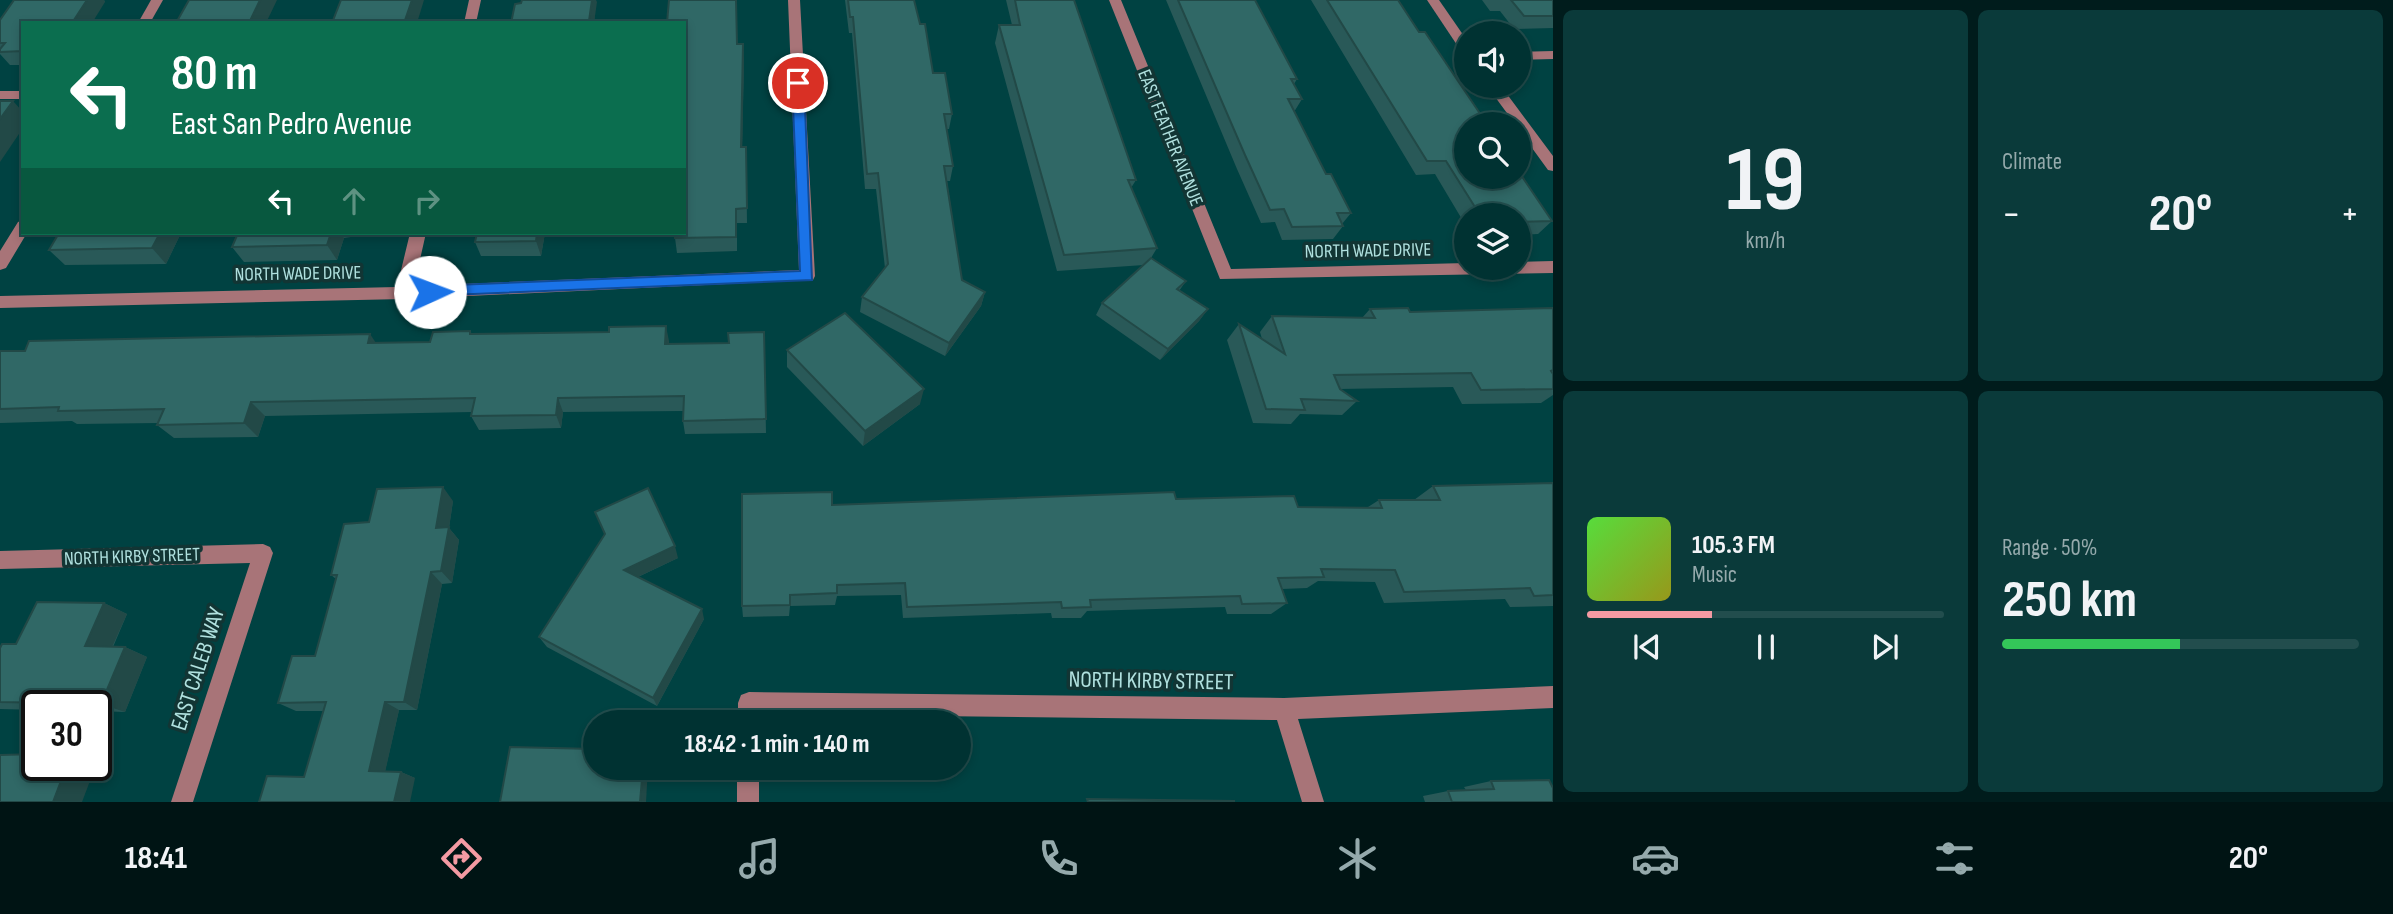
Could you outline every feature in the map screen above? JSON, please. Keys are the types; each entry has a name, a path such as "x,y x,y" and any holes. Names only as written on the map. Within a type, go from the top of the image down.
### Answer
{"street":[{"path":"145,21 157,0"},
{"path":"470,21 475,0"},
{"name":"NORTH WADE DRIVE","path":"0,302 404,293 807,276 794,0"},
{"name":"EAST FEATHER AVENUE","path":"1115,0 1226,275"},
{"path":"1433,0 1454,31"},
{"path":"1531,56 1553,55"},
{"path":"0,95 21,95"},
{"path":"1503,98 1553,166"},
{"path":"0,264 21,229"},
{"path":"404,293 418,235"},
{"name":"NORTH WADE DRIVE","path":"1226,275 1553,267"},
{"name":"NORTH KIRBY STREET","path":"0,560 263,553"},
{"name":"EAST CALEB WAY","path":"182,802 263,553"},
{"name":"NORTH KIRBY STREET","path":"971,711 1284,709 1553,697"},
{"path":"1284,709 1313,802"},
{"path":"748,780 748,802"}],"building":[{"path":"14,0 87,0 73,21 21,21 21,51 0,52 5,43 0,43 0,20"},
{"path":"189,0 260,0 250,21 177,21"},
{"path":"341,0 412,0 405,21 333,21"},
{"path":"522,0 592,0 589,21 511,21 515,4 521,3"},
{"path":"669,0 736,0 737,44 743,44 741,147 746,147 747,208 736,209 736,237 675,238 675,235 686,235 686,21 667,21"},
{"path":"848,0 914,0 920,24 925,24 933,73 945,73 952,114 944,114 953,166 944,166 962,280 985,292 949,343 862,297 888,264 878,173 867,174 853,17 850,17"},
{"path":"1015,0 1074,0 1136,180 1128,180 1157,248 1064,255 999,25 1020,25"},
{"path":"1178,0 1255,0 1297,79 1291,79 1302,99 1288,99 1326,174 1331,174 1351,213 1337,213 1343,226 1292,227 1284,209 1270,210"},
{"path":"1327,0 1398,0 1419,32 1425,32 1454,75 1454,98 1469,98 1479,112 1454,112 1454,174 1446,161 1427,161"},
{"path":"1511,0 1553,0 1553,16 1524,16"},
{"path":"0,101 13,101 0,119"},
{"path":"1464,189 1530,189 1552,221 1531,222 1531,203 1472,203"},
{"path":"58,235 159,235 152,248 49,250"},
{"path":"237,235 330,235 327,245 232,247"},
{"path":"477,235 537,235 536,241 475,242"},
{"path":"1151,258 1186,281 1177,289 1208,309 1168,349 1102,303"},
{"path":"1408,308 1410,312 1553,308 1553,389 1481,390 1471,373 1334,375 1340,389 1357,401 1301,399 1305,410 1266,409 1239,324 1285,354 1272,316 1375,318 1370,309"},
{"path":"845,313 924,389 865,431 787,350"},
{"path":"666,326 665,344 729,343 728,333 764,332 766,419 683,421 684,396 558,398 556,415 471,416 475,398 251,402 244,423 157,425 164,409 0,409 0,351 25,351 29,341 370,334 368,343 430,342 433,332 609,332 609,327"},
{"path":"1553,483 1553,595 1534,596 1530,588 1404,592 1395,570 1321,569 1324,577 1278,578 1287,603 1242,604 1240,596 1090,600 1091,607 1062,608 1061,602 907,607 905,583 837,585 837,593 790,595 790,605 742,606 742,494 832,492 832,505 1174,492 1176,499 1294,496 1298,507 1382,508 1379,500 1440,500 1433,486"},
{"path":"443,487 436,528 449,527 441,571 431,572 404,702 385,702 369,771 401,772 394,802 259,802 267,776 304,777 326,702 278,703 292,656 315,656 337,575 331,575 344,524 369,522 377,489"},
{"path":"648,488 675,546 624,570 702,609 653,698 539,637 605,534 595,512"},
{"path":"37,602 104,603 85,646 125,647 107,690 21,690 21,702 0,702 0,648 2,644 16,644"},
{"path":"510,747 583,749 583,780 642,780 640,802 500,802"},
{"path":"21,754 21,781 61,781 53,802 0,802 0,755"},
{"path":"1549,780 1553,788 1553,802 1452,802 1448,791 1494,789 1491,781"},
{"path":"1087,799 1234,801 1234,802 1088,802"}],"route":[{"path":"430,292 807,276 798,83"}]}
